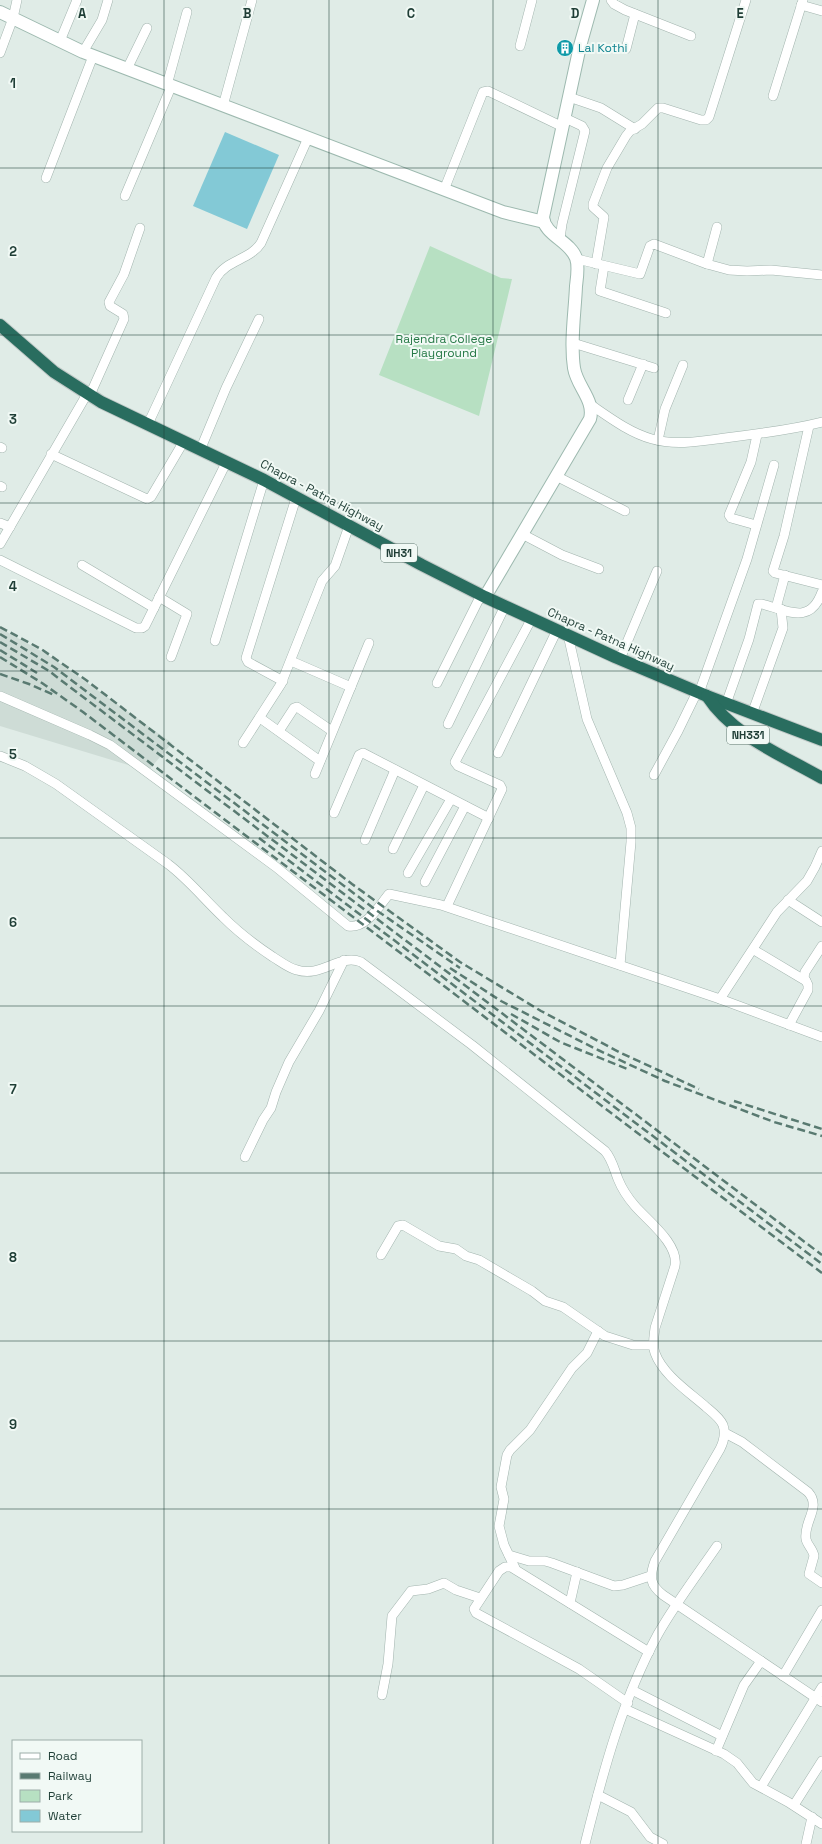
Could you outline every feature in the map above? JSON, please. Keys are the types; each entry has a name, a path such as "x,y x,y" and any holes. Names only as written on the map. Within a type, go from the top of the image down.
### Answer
{"highway":[{"name":"Chapra - Patna Highway","path":"0,325 54,372 89,394 148,424 227,461 483,596 620,659 701,694 822,740"},
{"name":"NH331","path":"701,694 734,727 822,778"}],"street":[{"path":"0,53 13,18 17,0"},
{"path":"60,41 77,0"},
{"path":"46,178 108,0"},
{"path":"223,106 252,0"},
{"path":"520,46 532,0"},
{"path":"593,0 569,97 544,222 548,229 570,246 577,259 573,343 576,377 591,405 630,431 672,443 757,435 822,422"},
{"path":"611,0 619,7 691,36"},
{"path":"666,313 600,291 600,265 604,216 593,206 593,202 607,168 628,133 636,129 658,108 701,120 706,120 709,117 746,0"},
{"path":"773,96 802,3 822,11"},
{"path":"0,12 88,54 169,86 503,212 544,222"},
{"path":"125,196 169,86 187,12"},
{"path":"626,49 635,14"},
{"path":"127,69 147,28"},
{"path":"444,190 483,92 488,91 564,122 582,126 585,131 562,224 560,239"},
{"path":"569,97 594,105 636,129"},
{"path":"148,424 216,278 223,269 254,252 262,244 308,138"},
{"path":"706,264 717,227"},
{"path":"0,544 51,454 89,394 124,319 124,314 110,306 109,302 124,274 140,228"},
{"path":"577,259 640,274 649,248 652,244 706,264 738,271 771,270 822,275"},
{"path":"201,448 226,388 260,319"},
{"path":"573,343 654,368"},
{"path":"628,400 643,364"},
{"path":"658,440 665,409 683,366"},
{"path":"437,683 483,596 522,534 590,419 591,405"},
{"path":"808,426 784,536 774,573 822,584"},
{"path":"756,525 731,518 729,515 753,458 757,435"},
{"path":"51,454 147,499 151,497 184,440"},
{"path":"0,560 138,629 143,628 227,461"},
{"path":"654,775 701,694 747,559 774,465"},
{"path":"556,476 625,511"},
{"path":"215,641 264,480"},
{"path":"283,681 248,662 246,657 296,498"},
{"path":"0,523 10,527"},
{"path":"243,743 283,681 322,581 335,566 349,526"},
{"path":"522,534 562,555 600,569"},
{"path":"82,565 154,608"},
{"path":"620,659 657,571"},
{"path":"752,714 783,628 778,608 785,575"},
{"path":"726,704 749,638 757,605 760,603 795,613 805,613 814,608 822,592"},
{"path":"159,597 187,614 171,658"},
{"path":"448,724 505,606"},
{"path":"446,906 501,792 501,786 458,766 455,762 532,618"},
{"path":"498,753 557,630"},
{"path":"568,635 587,719 627,813 631,828 632,842 620,965"},
{"path":"315,774 369,643"},
{"path":"291,661 351,687"},
{"path":"0,696 84,732 110,745 276,867 344,925 356,926 367,920 389,894 446,906 720,999 822,1037"},
{"path":"279,731 294,708 297,707 332,731"},
{"path":"260,718 320,760"},
{"path":"768,747 801,760 822,772"},
{"path":"768,747 822,784"},
{"path":"334,813 360,754 365,754 488,818"},
{"path":"0,756 25,766 56,784 178,871 223,918 255,945 292,969 304,972 319,970 344,960 353,960 365,965 531,1091 597,1144 609,1156 618,1180 625,1193 665,1238 676,1255 675,1266 656,1322 653,1345 658,1360 664,1368 716,1416 722,1424 725,1433 720,1449 655,1561 650,1576 651,1581 656,1589 677,1604 819,1700"},
{"path":"365,840 395,770"},
{"path":"393,849 424,785"},
{"path":"408,873 451,799"},
{"path":"425,882 465,806"},
{"path":"720,999 754,950 777,912 807,881 822,851"},
{"path":"788,900 822,922"},
{"path":"789,1025 808,990 804,977 805,972 822,946"},
{"path":"754,950 806,981"},
{"path":"245,1158 263,1120 271,1108 289,1062 319,1011 344,960"},
{"path":"381,1255 398,1226 403,1225 439,1246 456,1249 466,1256 479,1260 532,1291 545,1301 563,1307 605,1336 629,1344 644,1346 653,1345"},
{"path":"515,1568 501,1538 499,1526 504,1500 501,1487 507,1455 530,1430 572,1368 587,1353 598,1331"},
{"path":"725,1433 742,1442 808,1492 813,1498 814,1507 806,1538 814,1556 809,1575 822,1583"},
{"path":"585,1844 612,1744 632,1690 663,1625 717,1546"},
{"path":"509,1555 529,1561 548,1561 614,1586 623,1585 650,1576"},
{"path":"649,1652 515,1568 506,1567 499,1571 474,1609 475,1612 579,1669 626,1706 730,1758 753,1782 794,1805 822,1824"},
{"path":"570,1603 576,1572"},
{"path":"382,1695 388,1664 391,1620 394,1612 409,1593 444,1583 456,1590 480,1598"},
{"path":"783,1676 822,1610"},
{"path":"716,1750 744,1685 761,1661"},
{"path":"761,1787 819,1700 822,1687"},
{"path":"632,1690 722,1736"},
{"path":"794,1805 822,1761"},
{"path":"598,1796 631,1812 650,1837 662,1844"},
{"path":"806,1844 812,1817"}],"shaded area":[{"path":"0,628 48,655 172,743 148,771 0,726"}],"green space":[{"name":"Rajendra College Playground","path":"430,246 501,278 512,279 479,416 379,375"}],"water":[{"path":"225,132 279,155 247,229 193,206"}],"railway":[{"path":"0,627 41,649 86,680 352,884 460,962 541,1011 621,1053 699,1089"},
{"path":"0,634 54,667 376,910 460,968"},
{"path":"0,642 49,671 822,1255"},
{"path":"0,650 37,673"},
{"path":"0,657 42,683 83,712 822,1273"},
{"path":"0,674 54,695"},
{"path":"259,838 822,1264"},
{"path":"450,968 501,1001 598,1050 665,1081 774,1122 822,1136"},
{"path":"511,1014 560,1042 630,1070"},
{"path":"734,1101 822,1129"}],"place":[{"name":"Lal Kothi","path":"565,48"}]}
